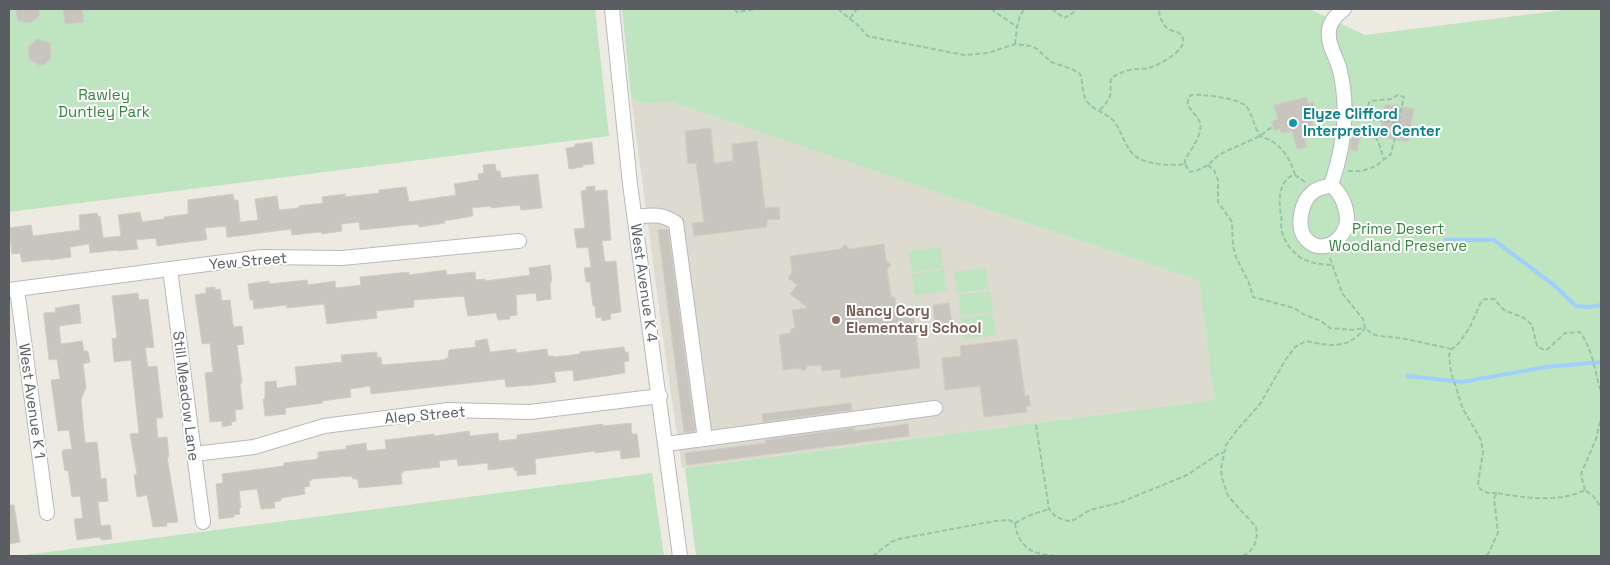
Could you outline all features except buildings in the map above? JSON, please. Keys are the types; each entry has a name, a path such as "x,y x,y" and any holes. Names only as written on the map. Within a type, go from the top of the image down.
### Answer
{"street":[{"name":"West Avenue K 4","path":"612,9 635,217 680,556"},
{"path":"1331,185 1337,190 1344,202 1347,217 1346,231 1337,242 1327,246 1317,246 1308,241 1302,233 1300,222 1303,206 1313,192 1331,185 1336,172 1344,130 1345,93 1340,68 1331,45 1329,31 1331,22 1344,9"},
{"path":"635,217 656,214 676,223 704,439"},
{"name":"Yew Street","path":"13,289 262,257 342,258 519,241"},
{"name":"Still Meadow Lane","path":"170,269 203,522"},
{"name":"West Avenue K 1","path":"13,289 47,513"},
{"name":"Alep Street","path":"194,454 254,447 324,426 448,410 530,412 660,396"},
{"path":"666,444 935,408"}],"path":[{"path":"735,9 737,12 756,9"},
{"path":"838,9 850,18 867,36 964,55 988,53 1014,44 1038,49 1051,62 1058,66 1072,69 1080,74 1086,101 1092,107 1110,117 1129,148 1137,157 1157,164 1185,164"},
{"path":"850,18 857,9"},
{"path":"991,9 1017,27"},
{"path":"1014,44 1020,16 1024,9"},
{"path":"1052,9 1064,18 1076,9"},
{"path":"1100,110 1111,94 1110,81 1112,77 1129,70 1149,68 1169,59 1182,47 1183,41 1181,36 1178,32 1169,30 1159,15 1159,9"},
{"path":"1273,126 1260,136 1226,150 1208,165 1196,171 1190,172 1185,164 1185,160 1200,131 1200,120 1187,103 1191,95 1210,96 1240,101 1246,106 1260,136 1272,140 1292,161 1296,175"},
{"path":"1336,172 1362,171 1376,166 1391,154 1404,97 1398,95 1391,99 1370,101 1367,108 1370,119 1368,125 1378,141 1384,159"},
{"path":"1370,119 1399,123"},
{"path":"1208,165 1214,170 1218,180 1218,202 1232,222 1236,257 1249,283 1253,297 1294,308 1305,315 1321,321 1330,328 1352,330 1365,328"},
{"path":"1280,198 1285,180 1289,176 1296,175 1303,179 1313,192"},
{"path":"1331,265 1342,293 1363,319 1365,328 1372,334 1452,349"},
{"path":"1585,490 1570,496 1521,498 1488,493 1480,489 1478,483 1483,452 1482,440 1463,408 1451,372 1449,355 1470,327 1480,304 1485,299 1494,299 1504,310 1524,318 1532,325 1537,346 1544,350 1548,349 1565,333 1580,332 1591,353 1595,376 1601,393"},
{"path":"1243,556 1255,544 1256,527 1228,496 1221,468 1226,445 1268,393 1286,359 1295,347 1306,341 1332,346 1358,337 1365,328"},
{"path":"1601,418 1596,440 1581,474 1585,490 1593,496 1601,507"},
{"path":"1036,425 1049,509 1056,517 1068,521 1074,520 1090,510 1119,503 1187,475 1220,453 1224,453"},
{"path":"1487,556 1498,533 1494,513 1494,498 1497,493"},
{"path":"1015,523 1028,516 1049,509"},
{"path":"873,556 890,542 899,539 995,521 1008,520 1015,523"},
{"path":"1015,523 1016,530 1025,546 1038,554 1054,556"}],"shaded area":[{"path":"631,97 639,104 671,102 1199,281 1214,400 682,468"}],"green space":[{"name":"Rawley Duntley Park","path":"9,9 595,9 609,136 9,212"},
{"name":"Prime Desert Woodland Preserve","path":"622,9 1309,9 1365,35 1572,9 1601,9 1601,556 696,556 685,468 1214,400 1199,281 671,102 639,104 631,97"},
{"path":"941,247 943,268 911,272 908,251"},
{"path":"986,268 989,289 957,293 954,272"},
{"path":"944,270 947,291 914,295 912,274"},
{"path":"990,291 993,312 960,316 958,295"},
{"path":"993,314 996,335 963,339 961,318"},
{"path":"652,473 664,556 17,556"}],"waterway":[{"path":"1445,240 1494,240 1554,285 1576,306 1591,307 1601,305"},
{"path":"1408,376 1462,382 1546,367 1601,362"}],"place":[{"name":"Elyze Clifford Interpretive Center","path":"1293,123"},
{"name":"Nancy Cory Elementary School","path":"836,320"}]}
